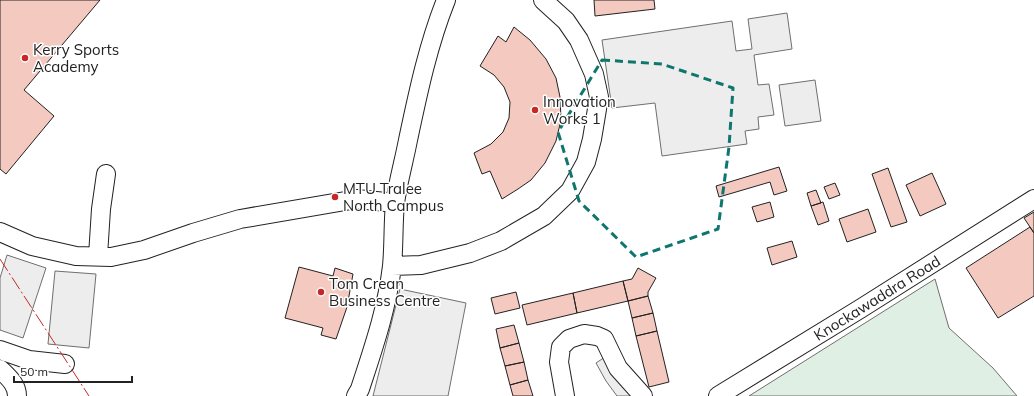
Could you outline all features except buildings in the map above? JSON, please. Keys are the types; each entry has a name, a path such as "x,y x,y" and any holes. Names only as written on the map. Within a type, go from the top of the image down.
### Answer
{"street":[{"path":"392,266 421,265 470,253 501,240 544,216 570,191 586,162 592,140 599,97 594,74 579,40 566,21 543,0"},
{"path":"356,396 360,389 376,340 392,266 396,203 417,98 442,1"},
{"path":"98,256 101,209 106,174"},
{"path":"0,232 32,246 76,256 111,256 144,250 240,219 357,199 396,203"},
{"name":"Knockawaddra Road","path":"718,396 860,309 1034,199"},
{"path":"566,396 558,362 561,347 569,339 584,334 597,336 604,339 618,368 643,396"},
{"path":"0,350 29,360 65,364"},
{"path":"0,369 13,382 17,390 17,396"}],"highlighted area":[{"path":"602,60 662,64 733,88 729,147 718,229 636,257 579,201 558,132"}],"green space":[{"path":"935,279 949,328 993,368 1017,396 749,396"}],"shaded area":[{"path":"787,13 792,49 754,55 758,85 769,84 774,115 758,117 759,129 745,131 747,144 662,156 655,103 612,108 602,40 732,21 736,51 752,49 748,19"},
{"path":"815,80 821,121 785,126 779,85"},
{"path":"7,255 46,268 23,338 0,330 0,278"},
{"path":"55,271 96,274 89,348 48,344"},
{"path":"400,289 466,303 448,396 373,396"},
{"path":"605,357 631,396 617,396 606,381 596,363"}],"power":[{"path":"0,259 89,396"}],"place":[{"name":"Kerry Sports Academy","path":"25,58"},
{"name":"Innovation Works 1","path":"535,110"},
{"name":"MTU Tralee North Campus","path":"335,197"},
{"name":"Tom Crean Business Centre","path":"321,292"}]}
